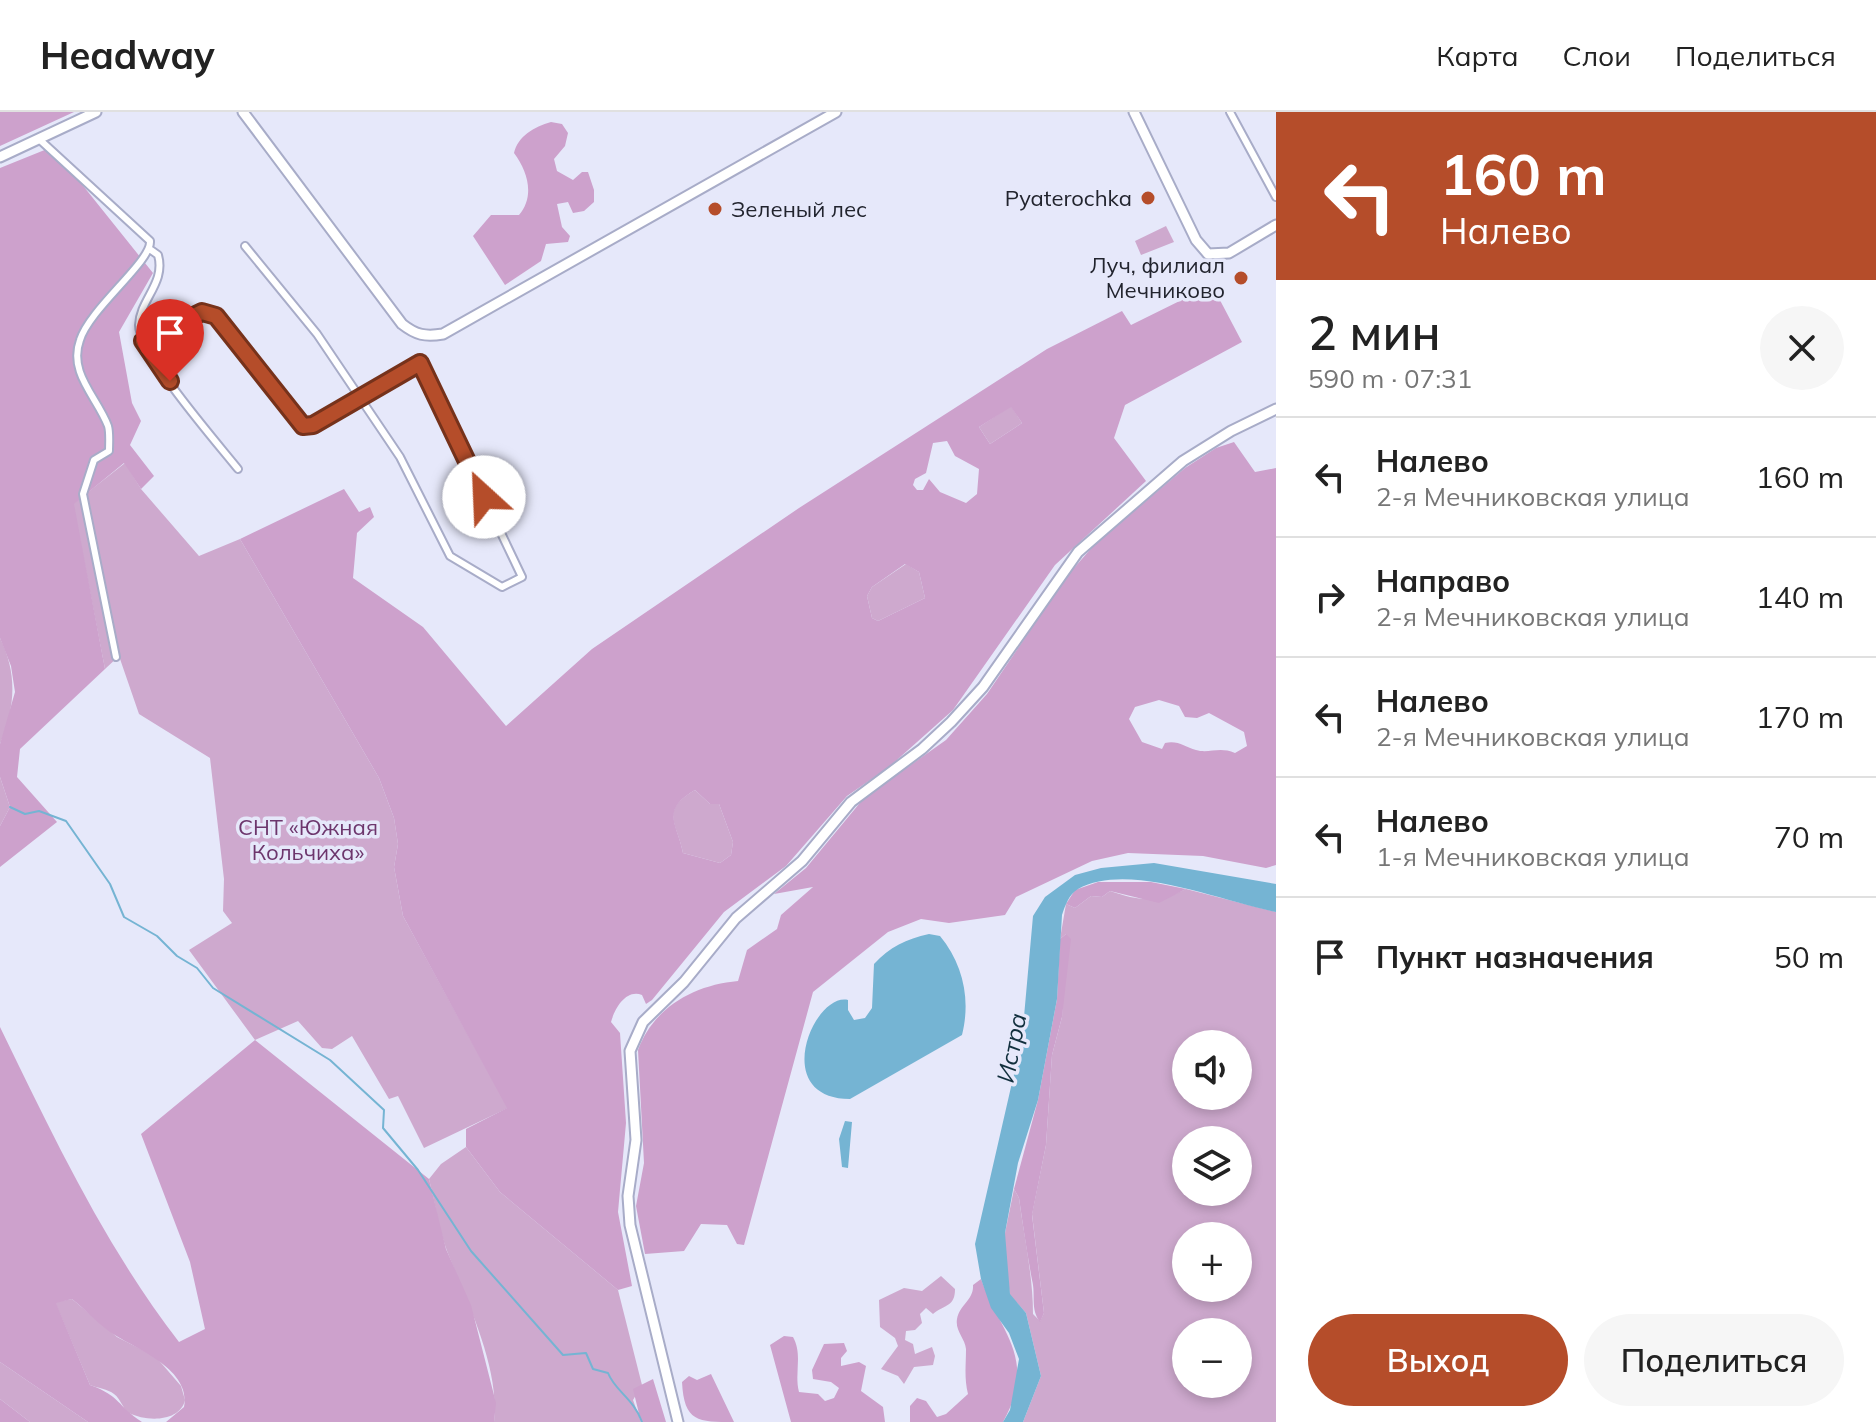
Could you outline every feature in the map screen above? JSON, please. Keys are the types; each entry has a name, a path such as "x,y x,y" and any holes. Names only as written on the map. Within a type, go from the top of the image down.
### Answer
{"main road":[{"path":"0,157 96,112"},
{"path":"243,112 402,324 414,333 427,337 443,334 836,112"},
{"path":"1134,112 1196,240 1208,254 1229,253 1276,225"},
{"path":"678,1422 630,1225 628,1196 636,1140 630,1051 643,1022 684,982 736,918 802,861 851,802 922,749 951,722 983,687 1060,573 1087,543 1183,461 1231,431 1276,409"}],"street":[{"path":"1230,112 1276,197"},
{"path":"39,139 146,235 162,268 139,325 143,341 238,469"},
{"path":"143,341 209,311 303,426 313,425 359,399 420,363 522,577 502,587 450,556 402,460 359,399 317,334 245,246"},
{"path":"116,657 83,494 94,460 109,451 109,428 78,369 76,353 80,336 100,304 151,250"}],"green space":[{"path":"1166,226 1174,242 1141,255 1135,241"},
{"path":"1011,406 1022,423 990,444 979,427"},
{"name":"СНТ «Южная Кольчиха»","path":"125,463 141,489 199,556 240,539 379,778 394,818 398,844 394,867 403,916 508,1108 424,1148 398,1096 389,1099 352,1036 332,1049 322,1048 298,1021 255,1040 189,950 232,923 223,911 224,879 210,758 139,714 119,656 105,669 73,504"},
{"path":"906,564 919,572 925,598 878,621 872,618 867,596 872,587"},
{"path":"0,638 10,665 12,691 9,717 0,744"},
{"path":"0,777 10,807 0,826"},
{"path":"695,790 710,804 719,804 733,842 731,855 720,863 683,853 673,818 674,811 684,797"},
{"path":"1186,889 1276,912 1276,1422 1023,1422 1041,1376 1026,1313 1010,1295 1005,1233 1014,1189 1019,1198 1028,1256 1033,1314 1040,1321 1044,1313 1032,1214 1046,1145 1052,1055 1062,1017 1066,934 1060,939 1066,904 1075,908 1091,896 1102,897 1110,891 1148,899 1166,897"},
{"path":"466,1147 500,1192 618,1290 642,1385 633,1400 641,1422 494,1422 495,1401 487,1357 444,1243 429,1179 441,1164"},
{"path":"941,1276 955,1289 953,1299 933,1314 926,1308 920,1314 922,1323 915,1330 906,1331 905,1340 913,1344 915,1354 932,1347 935,1356 933,1365 914,1367 904,1384 898,1376 881,1369 898,1346 895,1338 880,1327 879,1300 904,1288 922,1291"},
{"path":"72,1299 117,1337 156,1357 181,1386 185,1400 177,1413 153,1419 136,1416 127,1411 112,1392 90,1385 55,1302"},
{"path":"0,1362 88,1422 30,1422 0,1399"}],"shaded area":[{"path":"0,112 74,112 0,146"},
{"path":"551,122 562,124 568,133 565,146 554,159 557,171 573,180 582,172 588,172 594,202 584,211 573,213 568,202 557,204 562,227 570,236 568,242 546,244 541,261 505,285 473,236 491,215 519,215 524,208 528,184 514,153 528,133"},
{"path":"52,147 153,273 119,332 132,403 141,421 130,445 154,476 141,489 124,463 74,504 105,669 20,749 17,777 57,822 0,867 0,826 10,807 0,777 0,744 15,692 11,666 0,638 0,168"},
{"path":"1212,285 1242,342 1125,405 1114,438 1146,481 1055,565 953,710 889,767 847,796 786,866 724,912 652,1000 646,1004 642,995 631,995 615,1011 611,1022 620,1033 626,1123 618,1212 632,1286 618,1290 500,1192 466,1147 466,1129 507,1108 403,916 394,867 398,844 394,818 379,778 240,539 344,489 359,512 370,507 374,517 357,533 353,578 423,627 506,726 592,649 799,508 1047,349 1122,311 1131,325","holes":["1011,407 1022,423 990,444 979,427","947,441 955,456 979,469 977,494 966,503 940,492 929,479 923,490 917,490 913,485 915,479 926,473 933,443","905,564 919,572 925,598 878,621 872,618 867,596 872,587","695,790 710,804 719,804 733,842 731,855 720,863 683,853 674,811 684,797"]},
{"path":"1234,442 1255,472 1276,468 1276,865 1266,868 1203,856 1128,853 1092,861 1016,897 1005,915 949,923 921,919 888,932 813,992 744,1245 737,1244 727,1225 701,1224 684,1251 645,1254 636,1206 644,1163 638,1050 654,1022 665,1010 691,993 738,981 747,950 777,929 781,915 813,887 774,894 806,868 864,798 946,740 987,694 1067,576 1095,544 1185,468 1216,448","holes":["1159,700 1179,706 1185,717 1197,718 1209,713 1244,732 1247,746 1235,753 1201,751 1174,742 1165,743 1162,749 1142,742 1129,719 1135,707"]},
{"path":"1098,882 1151,882 1186,889 1159,903 1110,891 1102,897 1091,896 1075,908 1066,904 1075,890"},
{"path":"1066,934 1071,939 1062,1017 1052,1055 1046,1145 1032,1215 1044,1313 1040,1322 1034,1307 1019,1198 1014,1189 1038,1100 1057,999 1060,939"},
{"path":"0,1027 60,1149 104,1229 152,1306 179,1342 205,1329 190,1262 141,1134 255,1040 429,1179 446,1249 471,1305 496,1403 494,1422 166,1422 184,1407 184,1393 179,1381 159,1361 110,1332 72,1299 56,1303 90,1385 108,1393 142,1422 88,1422 0,1362"},
{"path":"981,1279 1013,1348 1017,1364 1013,1400 1003,1422 910,1422 910,1406 917,1398 926,1401 937,1417 946,1414 968,1394 966,1349 957,1319 971,1295 973,1285"},
{"path":"784,1336 793,1337 796,1344 799,1392 818,1394 825,1401 834,1398 839,1388 831,1382 813,1379 812,1370 824,1344 844,1343 847,1351 841,1358 841,1366 859,1362 866,1366 861,1391 883,1407 885,1422 791,1422 770,1345"},
{"path":"711,1374 734,1422 702,1420 695,1417 686,1405 682,1382 689,1376 697,1380"},
{"path":"653,1379 666,1422 641,1422 633,1389"},
{"path":"0,1399 30,1422 0,1422"}],"water":[{"path":"1154,863 1276,884 1276,912 1176,886 1123,879 1078,889 1068,900 1062,915 1057,999 1038,1100 1018,1163 1005,1233 1010,1294 1026,1313 1041,1376 1023,1422 1003,1422 1010,1410 1019,1359 1009,1333 991,1308 981,1279 975,1244 1022,1039 1033,916 1045,897 1075,875 1101,868"},
{"path":"929,934 940,936 948,947 963,982 966,1008 962,1035 850,1099 825,1094 811,1082 805,1065 806,1046 812,1028 835,1002 848,1000 848,1010 854,1020 865,1018 872,1008 874,964 899,944"},
{"path":"845,1121 852,1122 848,1168 842,1167 839,1139"}],"waterway":[{"path":"10,807 25,814 39,811 66,821 110,884 124,917 157,936 177,956 197,968 213,988 330,1060 384,1110 383,1128 418,1170 471,1251 563,1355 586,1353 593,1369 608,1373 642,1422"}],"place":[{"name":"Pyaterochka","path":"1148,198"},
{"name":"Зеленый лес","path":"715,209"},
{"name":"Луч, филиал Мечниково","path":"1241,278"}],"route":[{"path":"170,381 143,341 209,311 303,426 313,425 420,363 484,497"}],"water label":[{"name":"Истра","path":"1012,1048"}]}
